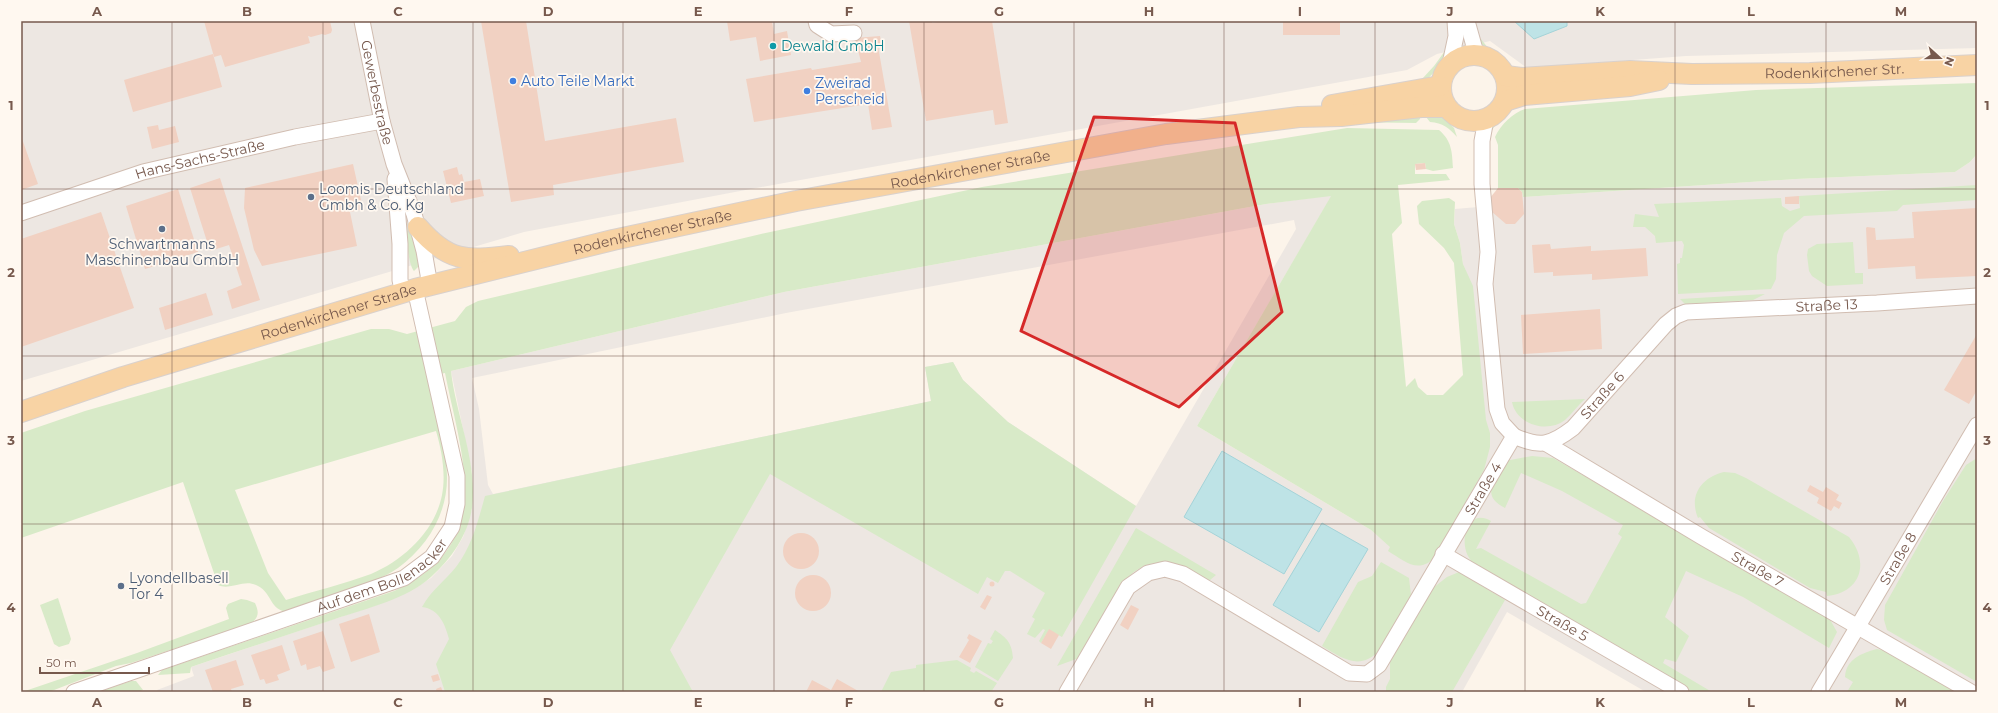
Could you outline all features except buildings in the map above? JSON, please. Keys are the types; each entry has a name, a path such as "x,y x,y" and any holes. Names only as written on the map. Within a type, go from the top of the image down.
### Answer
{"main road":[{"path":"1480,54 1499,64 1506,76 1508,88 1505,101 1498,111 1486,119 1472,122 1457,117 1446,107 1442,98 1440,86 1442,76 1450,64 1460,56 1480,54"},
{"name":"Rodenkirchener Str.","path":"1692,74 1810,73 1977,65"},
{"path":"1506,76 1521,78 1630,71 1692,74"},
{"path":"1505,101 1524,95 1630,86 1692,74"},
{"name":"Rodenkirchener Straße","path":"1299,117 1341,103 1440,86"},
{"name":"Rodenkirchener Straße","path":"21,412 123,377 416,289 613,240 796,201 1166,134 1299,117 1341,116 1421,107 1446,107"},
{"path":"418,227 442,250 462,259 553,255"}],"street":[{"name":"Gewerbestraße","path":"362,21 382,121 394,164 418,227 416,289 400,280 399,225 394,164"},
{"path":"816,21 817,25 831,34 854,33"},
{"path":"1450,64 1456,36 1455,21"},
{"path":"1467,21 1476,53 1480,54"},
{"path":"1486,119 1482,141 1482,184 1488,252 1485,284 1496,410 1502,424 1514,436 1532,443 1547,444"},
{"name":"Hans-Sachs-Straße","path":"21,213 143,172 295,137 382,121"},
{"name":"Auf dem Bollenacker","path":"74,692 404,578 432,557 452,527 457,504 457,476 416,289"},
{"name":"Straße 13","path":"1676,316 1686,312 1728,309 1877,303 1977,296"},
{"name":"Straße 6","path":"1547,444 1560,438 1573,428 1666,324 1676,316"},
{"name":"Straße 8","path":"1819,692 1977,425"},
{"name":"Straße 4","path":"1067,692 1128,588 1148,573 1165,569 1183,574 1349,673 1367,674 1379,665 1443,554 1514,436"},
{"name":"Straße 7","path":"1547,444 1971,692"},
{"name":"Straße 5","path":"1443,554 1680,692"}],"highlighted area":[{"path":"1094,117 1235,123 1282,312 1179,407 1021,331"}],"shaded area":[{"path":"21,21 1977,21 1977,48 1686,56 1527,68 1490,41 1437,54 1407,70 756,188 524,232 21,381"},
{"path":"1977,154 1977,692 1646,692 1507,612 1462,692 158,692 157,690 194,676 191,667 379,604 414,589 431,578 452,556 463,537 472,509 473,492 472,473 451,371 784,292 1266,204 1332,195 1197,426 1371,530 1383,540 1478,411 1467,274 1463,264 1460,243 1454,224 1455,209 1490,206 1498,188 1518,188 1522,192 1523,197 1796,179 1955,172 1970,162","holes":["1294,220 1296,229 1136,506 1008,422 963,380 953,362 925,367 931,401 493,494 488,485 479,409 472,378 786,313"]}],"green space":[{"path":"1478,38 1481,39 1488,48 1515,69 1509,67 1494,57"},
{"path":"1447,48 1442,61 1436,70 1426,80 1422,79 1434,66"},
{"path":"1977,83 1977,154 1970,162 1955,172 1796,179 1523,197 1522,192 1518,188 1498,188 1498,145 1495,137 1508,120 1516,113 1525,109 1756,90"},
{"path":"1507,107 1509,109 1489,135 1490,128"},
{"path":"1419,110 1420,119 1416,123 1347,122"},
{"path":"1426,117 1443,117 1454,128 1457,137 1445,126 1430,122"},
{"path":"1347,128 1439,130 1447,138 1449,143 1452,152 1453,168 1433,171 1426,169 1425,163 1415,164 1415,174 1446,174 1450,180 1398,185 1402,223 1392,234 1406,387 1415,378 1418,387 1427,395 1443,395 1463,375 1454,263 1444,248 1419,224 1417,206 1422,201 1449,198 1455,202 1454,224 1460,243 1463,264 1473,286 1486,420 1490,433 1490,447 1484,470 1433,559 1421,565 1410,564 1388,551 1390,547 1371,530 1197,426 1331,196 1266,204 784,292 451,371 469,456 473,491 472,508 467,528 452,554 431,577 421,585 398,597 191,667 190,673 158,675 162,670 394,591 426,572 448,549 460,524 464,497 463,467 459,437 445,373 430,376 443,438 447,475 444,502 440,515 427,539 409,559 393,572 375,580 288,612 277,608 263,589 253,584 248,583 228,587 218,585 183,482 21,538 21,433 85,411 371,329 389,329 407,334 455,321 466,307 478,301 761,234 982,187","holes":["436,431 442,455 444,479 442,495 433,521 416,543 395,561 371,574 286,600 268,573 235,490"]},
{"path":"1977,185 1977,200 1903,205 1897,211 1804,216 1784,233 1777,255 1776,279 1771,289 1678,294 1677,264 1680,263 1680,258 1682,258 1684,245 1682,241 1656,243 1655,236 1645,227 1633,227 1635,214 1659,217 1654,204 1781,198 1782,206 1790,211 1800,208 1799,196"},
{"path":"407,222 419,260 418,267 414,271 410,262 406,232"},
{"path":"1853,242 1855,273 1863,273 1863,284 1827,286 1812,276 1809,271 1807,255 1808,249 1817,244"},
{"path":"1765,294 1753,300 1685,304 1680,299"},
{"path":"953,362 963,380 1008,422 1136,506 1062,637 1049,630 1041,643 1039,641 1045,630 1043,629 1035,638 1027,634 1035,619 1032,617 1045,593 1010,571 1005,571 998,583 987,577 978,594 770,474 670,650 693,692 445,692 436,664 449,639 443,623 437,614 428,608 422,607 434,590 452,572 462,559 474,533 485,496 931,401 925,367"},
{"path":"1585,399 1565,420 1550,426 1541,426 1526,421 1519,416 1512,402"},
{"path":"1532,456 1553,458 1828,616 1837,632 1829,648 1743,597 1686,571 1665,617 1689,636 1676,662 1665,659 1663,663 1712,692 1693,692 1474,565 1466,551 1466,531 1473,521 1478,518 1484,518 1491,521 1476,549 1481,548 1581,604 1586,603 1622,537 1618,534 1623,525 1562,491 1521,473 1505,508 1497,503 1491,492 1494,481 1505,461"},
{"path":"1977,458 1977,682 1887,630 1884,620 1885,605 1943,501 1966,465"},
{"path":"1724,472 1735,473 1746,478 1849,537 1859,556 1859,575 1854,583 1848,589 1839,594 1827,596 1826,592 1810,588 1709,528 1700,517 1698,518 1695,509 1696,494 1704,482 1716,474"},
{"path":"1136,528 1216,575 1210,580 1205,580 1173,566 1155,563 1146,565 1125,580 1079,658 1057,666"},
{"path":"1381,562 1409,578 1411,595 1380,650 1365,660 1351,661 1344,659 1322,646 1358,582 1372,576"},
{"path":"1459,572 1505,600 1452,692 1386,692 1386,687 1390,679 1390,662 1433,588 1447,577"},
{"path":"58,598 71,639 69,644 59,647 54,644 40,605"},
{"path":"241,599 255,603 258,614 252,623 131,663 116,666 49,692 22,692 137,653 229,619 226,608 228,604"},
{"path":"995,630 1008,641 1013,658 998,681 975,667 988,643 991,644 993,641 990,639"},
{"path":"1877,649 1890,652 1958,692 1847,692 1853,682 1845,677 1848,666 1852,661 1861,655"},
{"path":"957,660 971,668 970,671 974,673 976,671 997,683 991,692 881,692 891,672 916,668 916,665"},
{"path":"131,681 136,681 143,690 137,692 98,692"}],"water":[{"path":"1514,21 1567,21 1567,26 1534,39"},
{"path":"1222,451 1322,509 1284,574 1184,517"},
{"path":"1322,523 1368,549 1319,632 1273,605"}],"place":[{"name":"Dewald GmbH","path":"773,46"},
{"name":"Auto Teile Markt","path":"513,81"},
{"name":"Zweirad Perscheid","path":"807,91"},
{"name":"Loomis Deutschland Gmbh & Co. Kg","path":"311,197"},
{"name":"Schwartmanns Maschinenbau GmbH","path":"162,229"},
{"name":"Lyondellbasell Tor 4","path":"121,586"}]}
